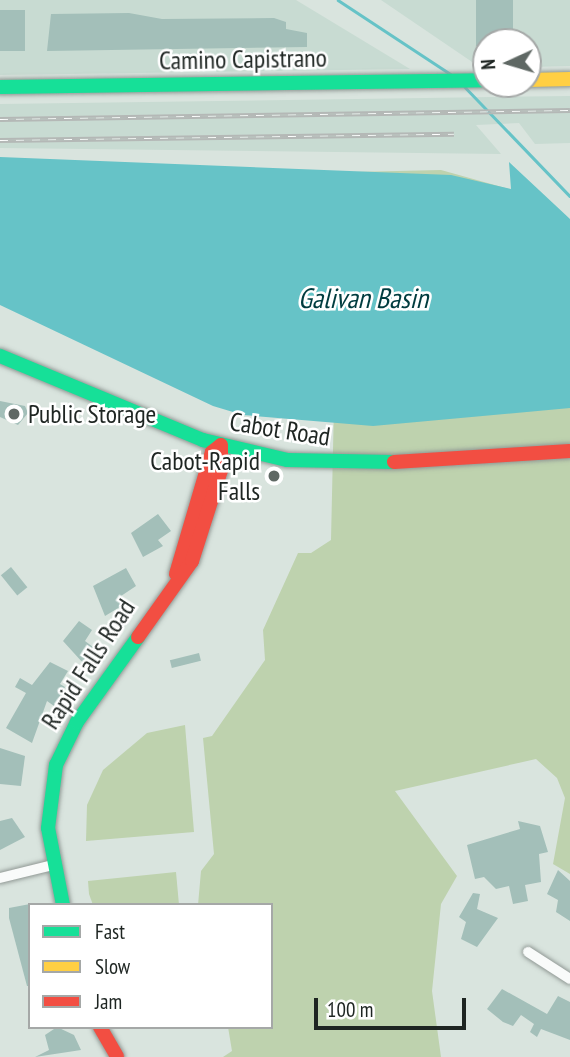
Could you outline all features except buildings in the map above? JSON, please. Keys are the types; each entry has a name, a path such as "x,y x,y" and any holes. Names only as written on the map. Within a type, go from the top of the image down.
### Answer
{"street":[{"path":"542,80 570,79"},
{"name":"Camino Capistrano","path":"0,87 472,80"},
{"name":"Cabot Road","path":"0,356 221,445 323,463 570,451"},
{"name":"Rapid Falls Road","path":"62,903 53,865 49,796 64,743 174,578 212,452 221,445"},
{"path":"0,877 53,865"},
{"path":"528,952 570,979"},
{"path":"101,1029 117,1057"}],"shaded area":[{"path":"0,0 296,0 410,69 0,75"},
{"path":"381,0 570,0 570,66 542,67 542,28 472,28 472,62"},
{"path":"570,96 570,143 535,144 519,123 476,125 501,154 0,148 0,104"}],"green space":[{"path":"441,170 509,189 570,248 570,874 553,864 565,798 557,778 536,759 395,791 457,876 441,904 432,991 441,1057 223,1057 232,1051 228,1029 273,1029 273,903 198,903 201,871 214,854 203,738 212,736 265,660 263,630 298,553 311,553 331,540 334,405 0,180"},
{"path":"185,725 194,832 86,841 87,805 103,770 147,733"},
{"path":"176,872 179,903 92,903 88,881"}],"water":[{"name":"Galivan Basin","path":"0,157 451,175 511,189 509,162 570,219 570,408 373,426 243,415 213,406 0,305"}],"waterway":[{"path":"338,0 452,75"},
{"path":"465,87 570,196"}],"railway":[{"path":"0,119 570,110"},
{"path":"0,140 454,134"}],"traffic: fast":[{"path":"0,87 472,80"},
{"path":"0,356 203,440 287,460 394,462"},
{"path":"63,903 48,828 56,765 77,722 138,637"}],"traffic: slow":[{"path":"542,80 570,79"}],"traffic: jam":[{"path":"176,574 212,452 221,445"},
{"path":"138,637 192,561 221,470 221,445"},
{"path":"394,462 570,451"},
{"path":"101,1029 117,1057"}],"place":[{"name":"Public Storage","path":"14,414"},
{"name":"Cabot-Rapid Falls","path":"274,476"}]}
